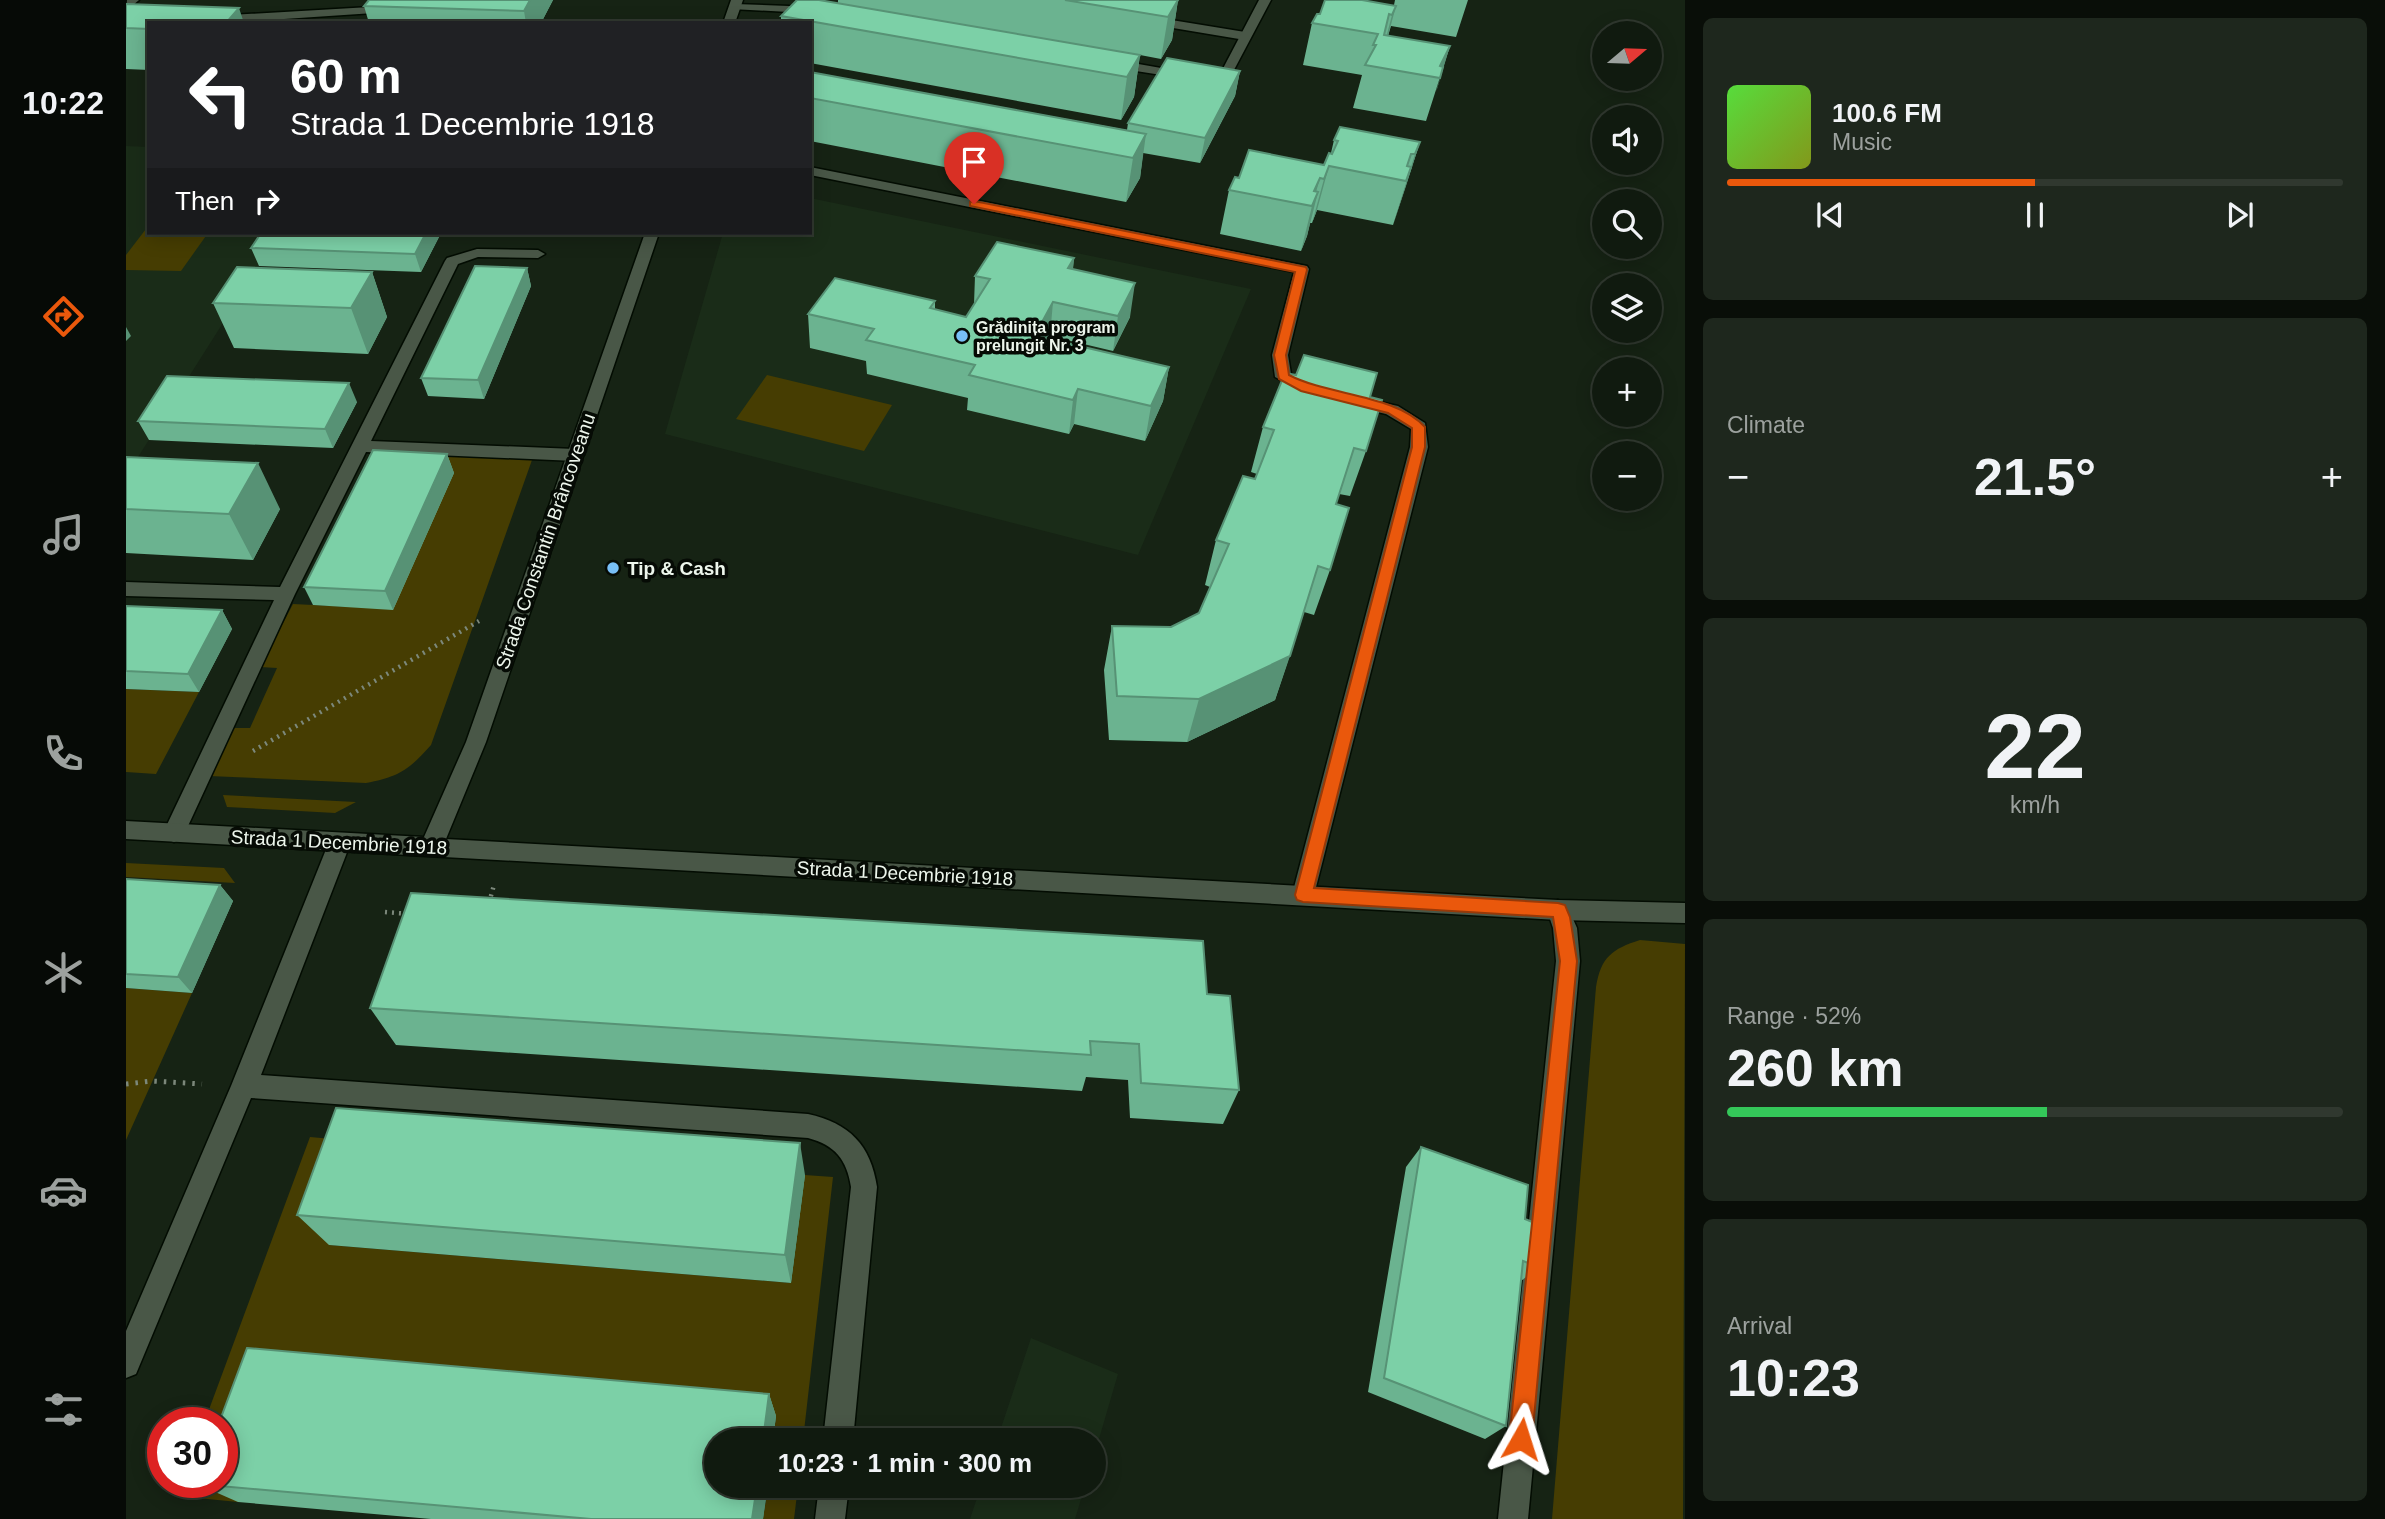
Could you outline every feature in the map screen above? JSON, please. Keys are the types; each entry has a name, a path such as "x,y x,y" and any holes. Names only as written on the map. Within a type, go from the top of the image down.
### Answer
{"street":[{"path":"126,8 132,0"},
{"path":"362,21 379,0"},
{"path":"789,9 800,0"},
{"path":"1100,61 1222,82 1265,0"},
{"path":"730,21 736,4 830,16"},
{"path":"195,21 370,11"},
{"path":"1136,18 1245,36"},
{"path":"812,171 1302,270 1280,355 1283,377 1305,388 1392,410 1419,427 1419,447 1303,895"},
{"name":"Strada Constantin Brâncoveanu","path":"431,847 477,742 651,235"},
{"path":"174,833 286,594 452,261 477,253 538,254"},
{"path":"361,446 575,454"},
{"path":"126,589 286,594"},
{"name":"Strada 1 Decembrie 1918","path":"126,830 1558,910 1685,912"},
{"path":"126,1364 244,1086 340,842"},
{"path":"1513,1519 1569,961 1565,928 1558,910"},
{"path":"244,1086 808,1126 825,1129 837,1135 849,1144 858,1158 864,1186 839,1428"},
{"path":"830,1519 833,1498"}],"path":[{"path":"195,784 482,619"},
{"path":"488,906 495,883"},
{"path":"385,912 417,914"},
{"path":"126,1084 152,1081 244,1086"}],"shaded area":[{"path":"126,146 147,147 147,235 279,235 126,476"},
{"name":"Grădinița program prelungit Nr. 3","path":"812,198 1251,289 1138,555 665,434 722,235 812,235"},
{"path":"147,228 147,235 207,235 181,271 126,270 126,255"},
{"path":"767,375 892,405 864,451 736,419"},
{"path":"388,453 532,460 431,745 403,771 366,783 209,776 232,728 250,728 277,668 260,667 293,604 394,609"},
{"path":"126,689 199,692 156,774 126,772"},
{"path":"223,795 356,802 335,813 227,807"},
{"path":"126,863 224,868 235,883 126,877"},
{"path":"1640,940 1685,944 1683,1519 1552,1519 1596,987 1601,968 1609,956"},
{"path":"126,988 192,993 126,1140"},
{"path":"310,1137 365,1142 329,1245 791,1283 805,1175 833,1177 804,1428 775,1428 776,1417 238,1502 197,1498 238,1498 238,1407 210,1407"},
{"path":"1031,1338 1118,1374 1102,1428 1001,1428"},
{"path":"766,1498 797,1498 794,1519 763,1519"},
{"path":"977,1498 1081,1498 1075,1519 970,1519"}],"building":[{"path":"369,0 530,0 524,11 364,6"},
{"path":"797,0 819,0 1140,55 1127,77 781,16"},
{"path":"1065,0 1178,0 1168,17"},
{"path":"1325,0 1362,0 1396,6 1392,15 1389,14 1384,35 1450,46 1440,66 1443,67 1440,78 1365,65 1376,45 1373,45 1378,34 1312,23 1317,14 1320,14"},
{"path":"126,4 239,8 228,21 147,21 147,29 126,28"},
{"path":"1167,58 1240,71 1205,138 1128,123"},
{"path":"812,72 1146,134 1133,158 812,98"},
{"path":"1340,127 1420,142 1415,154 1411,154 1407,166 1411,167 1406,181 1329,166 1324,179 1320,178 1314,191 1318,192 1312,206 1229,190 1235,177 1239,178 1249,150 1324,165 1338,141 1334,140"},
{"path":"260,235 425,235 415,254 251,248"},
{"path":"997,242 1074,258 1068,268 1135,283 1118,316 1053,302 1030,344 1062,351 1066,343 1169,367 1151,406 1078,389 1073,400 969,375 975,365 866,340 874,329 808,314 835,278 935,301 930,308 966,317 990,279 975,276"},
{"path":"475,266 527,268 478,380 421,378"},
{"path":"237,267 372,272 351,308 213,303"},
{"path":"1304,355 1377,373 1370,397 1382,400 1366,451 1354,448 1336,504 1349,508 1330,570 1318,566 1290,656 1199,699 1117,696 1112,626 1171,627 1199,613 1229,544 1216,540 1243,476 1255,479 1274,430 1263,427 1285,373 1296,375"},
{"path":"167,376 349,383 325,429 138,421"},
{"path":"373,450 447,454 385,591 304,587"},
{"path":"126,457 258,463 229,514 126,509"},
{"path":"126,606 222,610 188,674 126,671"},
{"path":"126,879 220,885 178,977 126,974"},
{"path":"411,893 1203,941 1207,994 1230,996 1239,1090 1141,1083 1139,1044 1090,1041 1091,1055 370,1008"},
{"path":"336,1108 800,1143 785,1255 297,1215"},
{"path":"1421,1147 1528,1185 1525,1219 1542,1226 1539,1267 1523,1261 1506,1426 1384,1378"},
{"path":"247,1348 769,1394 765,1428 704,1428 704,1498 755,1498 752,1519 591,1519 238,1488 238,1407 225,1407"}],"place":[{"name":"Grădinița program prelungit Nr. 3","path":"962,336"},
{"name":"Tip & Cash","path":"613,568"}],"route":[{"path":"974,204 1302,270 1280,355 1283,377 1333,397 1392,410 1419,427 1419,447 1303,895 1558,910 1561,917 1569,961 1521,1439"}]}
